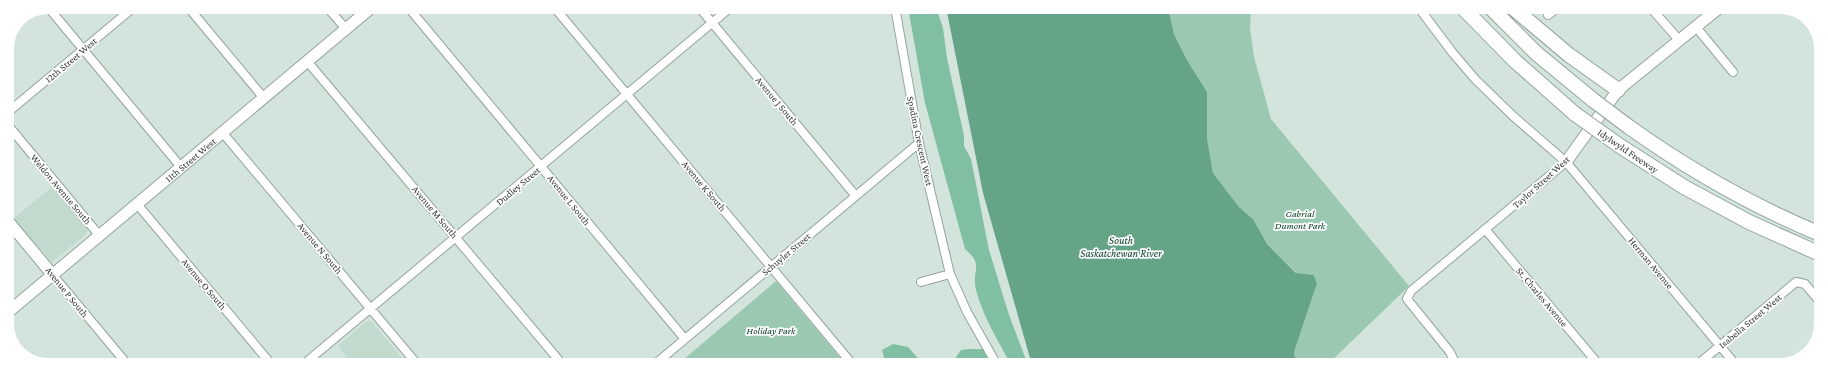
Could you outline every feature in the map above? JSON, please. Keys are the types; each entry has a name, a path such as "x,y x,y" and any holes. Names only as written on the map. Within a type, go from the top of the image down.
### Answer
{"highway":[{"name":"Idylwyld Freeway","path":"1469,14 1515,61 1575,114 1620,146 1684,187 1749,222 1814,251"},
{"name":"Idylwyld Freeway","path":"1497,14 1536,53 1593,100 1656,146 1701,174 1792,223 1814,232"},
{"path":"1519,14 1569,55 1618,90"}],"street":[{"path":"54,14 180,166"},
{"name":"12th Street West","path":"14,107 126,14"},
{"path":"194,14 263,97"},
{"path":"333,14 346,29"},
{"name":"11th Street West","path":"14,307 180,166 364,14"},
{"name":"Avenue L South","path":"414,14 684,338"},
{"name":"Avenue K South","path":"560,14 847,358"},
{"name":"Avenue J South","path":"705,14 856,196"},
{"name":"Dudley Street","path":"311,358 723,14"},
{"name":"Spadina Crescent West","path":"896,14 919,143 950,274 967,312 993,358"},
{"name":"Herman Avenue","path":"1424,14 1452,52 1475,78 1513,116 1566,162 1730,358"},
{"path":"1656,14 1679,40"},
{"name":"Taylor Street West","path":"1453,358 1450,352 1407,299 1411,291 1566,162 1618,90 1712,14"},
{"path":"1696,27 1733,72"},
{"name":"Avenue M South","path":"307,61 557,358"},
{"name":"Weldon Avenue South","path":"14,132 99,235"},
{"name":"Avenue N South","path":"222,132 412,358"},
{"name":"Schuyler Street","path":"661,358 919,143"},
{"name":"Avenue O South","path":"137,204 266,358"},
{"name":"Avenue P South","path":"14,228 122,358"},
{"name":"St. Charles Avenue","path":"1486,229 1593,358"},
{"path":"921,282 950,274"},
{"name":"Isabella Street West","path":"1706,358 1796,282 1805,284 1814,295"}],"shaded area":[{"path":"909,14 938,14 943,28 947,58 964,136 964,146 971,159 989,250 1009,315 1025,358 1007,358 991,328 979,300 975,283 976,264 971,255 965,249 925,103"},
{"path":"52,187 88,229 86,234 52,262 14,220 14,218"},
{"path":"367,321 371,321 402,358 348,358 338,346"},
{"path":"893,344 908,347 918,358 884,358 882,350"},
{"path":"983,349 989,358 955,358 961,350"}],"green space":[{"name":"Gabrial Dumont Park","path":"1170,14 1251,14 1250,28 1254,57 1271,119 1409,286 1334,358 1295,358 1294,352 1317,285 1314,275 1297,273 1267,244 1253,219 1239,207 1213,173 1207,138 1207,92 1187,60 1174,34"},
{"name":"Holiday Park","path":"776,281 840,358 685,358"}],"water":[{"name":"South Saskatchewan River","path":"947,14 1170,14 1174,34 1187,60 1207,92 1207,138 1213,173 1239,207 1253,219 1267,244 1296,273 1314,275 1317,284 1294,352 1295,358 1030,358 983,193"}]}
